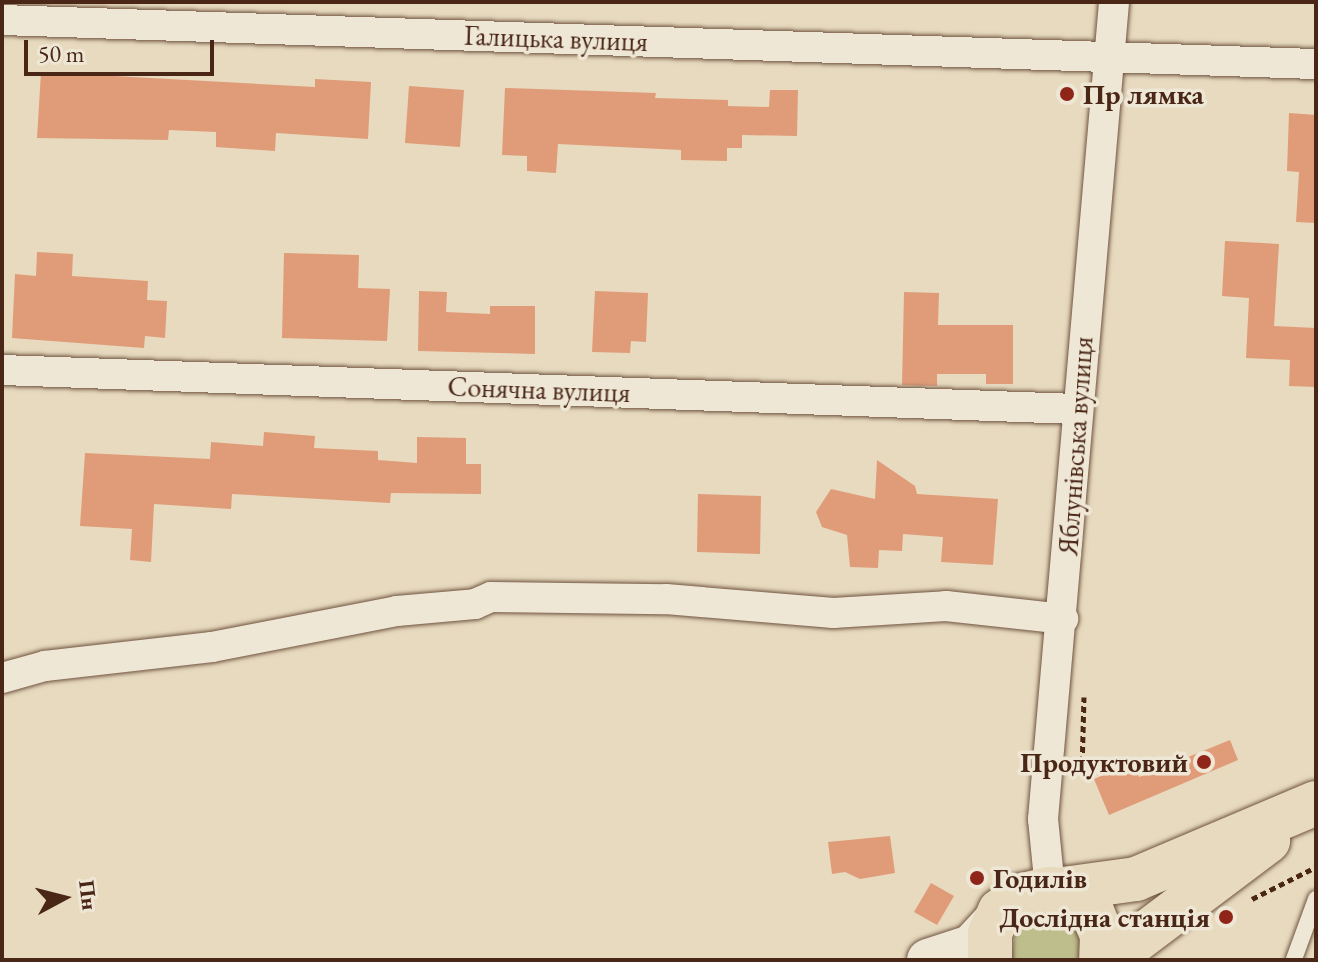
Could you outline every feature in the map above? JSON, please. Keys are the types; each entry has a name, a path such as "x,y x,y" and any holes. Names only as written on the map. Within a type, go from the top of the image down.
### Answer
{"main road":[{"path":"1020,913 1136,879 1316,804"},
{"path":"1110,960 1316,804"},
{"path":"1020,913 1077,899 1093,914 1102,935 1101,960"}],"street":[{"name":"Яблунівська вулиця","path":"1020,913 1043,819 1063,619 1076,409 1114,2"},
{"name":"Галицька вулиця","path":"2,20 1316,64"},
{"name":"Сонячна вулиця","path":"2,370 1076,409"},
{"path":"2,678 45,666 212,647 491,597 636,598 833,613 946,606 1063,619"},
{"path":"928,960 971,946 1020,913 1026,878 1043,819"}],"lane":[{"path":"1294,959 1316,899"}],"shaded area":[{"path":"1047,911 1067,917 1081,934 1082,960 1011,960 1016,928 1032,914"}],"building":[{"path":"41,72 315,87 315,79 371,82 368,139 276,133 275,151 216,147 216,132 169,130 168,140 37,138"},
{"path":"409,86 464,90 460,147 405,143"},
{"path":"505,88 656,93 655,98 728,100 728,106 769,107 770,90 798,90 797,136 742,135 742,148 727,148 727,161 681,160 681,150 558,144 556,173 527,171 527,156 502,155"},
{"path":"1289,113 1316,115 1316,223 1296,222 1299,172 1287,171"},
{"path":"1225,241 1279,244 1274,326 1316,328 1316,387 1289,386 1290,360 1246,358 1249,298 1222,296"},
{"path":"37,252 73,254 72,276 148,281 147,300 167,301 165,338 145,336 144,348 12,338 15,274 36,276"},
{"path":"284,253 359,255 358,288 390,289 387,341 282,338"},
{"path":"419,291 447,292 446,312 490,314 490,306 535,306 535,354 418,351"},
{"path":"595,291 648,293 646,342 631,341 630,353 592,352"},
{"path":"904,292 939,293 938,325 1013,325 1013,384 986,384 986,374 937,374 937,386 902,385"},
{"path":"264,432 315,436 314,448 378,451 378,460 417,463 417,437 466,438 466,464 481,464 481,494 391,493 390,503 232,494 231,509 154,504 151,562 130,560 132,529 80,526 85,453 210,459 211,442 263,446"},
{"path":"877,460 915,486 917,494 998,499 993,565 941,562 943,537 903,534 902,551 879,550 878,568 850,567 847,535 822,527 816,512 831,489 875,499"},
{"path":"698,494 761,496 760,554 697,552"},
{"path":"1230,740 1238,760 1109,815 1094,779 1133,763 1139,777"},
{"path":"890,836 895,873 860,879 845,872 832,874 828,842"},
{"path":"931,883 954,896 937,925 914,912"}],"place":[{"name":"Пр лямка","path":"1067,94"},
{"name":"Продуктовий","path":"1204,762"},
{"name":"Годилів","path":"977,878"},
{"name":"Дослідна станція","path":"1226,917"}]}
